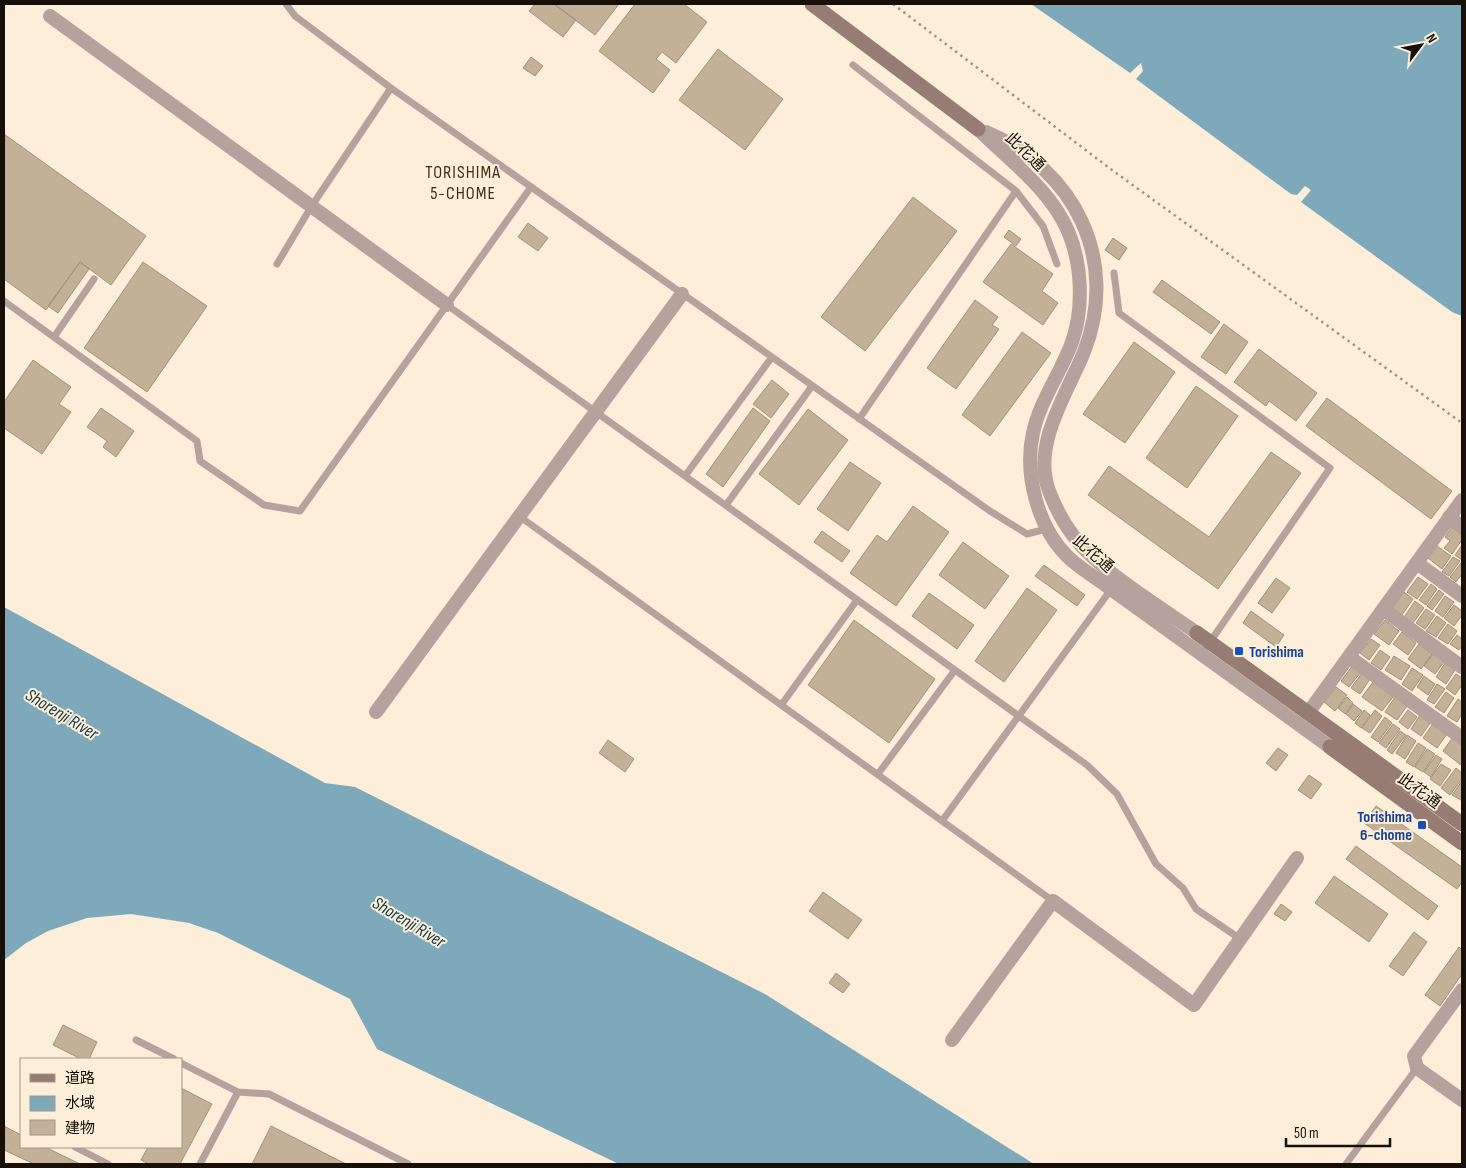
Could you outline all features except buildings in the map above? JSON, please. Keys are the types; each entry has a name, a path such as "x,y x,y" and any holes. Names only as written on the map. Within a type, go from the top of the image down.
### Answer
{"street":[{"name":"此花通","path":"812,4 978,129 1027,176 1060,214 1069,232 1076,256 1080,281 1077,322 1072,343 1044,402 1033,432 1030,460 1033,485 1046,528 1066,555 1111,590 1308,713 1462,824"},
{"path":"50,16 447,305"},
{"name":"此花通","path":"978,129 1010,142 1057,185 1077,210 1091,242 1096,267 1098,293 1093,317 1084,350 1055,414 1047,444 1046,467 1048,487 1066,525 1075,539 1120,577 1197,633 1206,648 1330,747 1462,843"},
{"path":"376,712 682,294"},
{"path":"1308,713 1462,500"},
{"path":"1449,518 1462,527"},
{"path":"1417,562 1462,596"},
{"path":"1383,609 1462,667"},
{"path":"1349,656 1462,738"},
{"path":"952,1040 1053,901 1194,1005 1239,938 1298,858"},
{"path":"1462,990 1414,1056 1417,1068 1462,1100"}],"lane":[{"path":"286,4 295,16 391,88 990,511 1026,534 1046,528"},
{"path":"853,65 1016,191 1043,226 1057,264"},
{"path":"277,264 312,207 391,88"},
{"path":"4,301 198,441 200,461 264,505 300,511 531,187"},
{"path":"859,419 1016,191"},
{"path":"1114,273 1119,312 1330,468 1206,648"},
{"path":"54,337 94,280"},
{"path":"447,305 1087,765 1117,794 1156,864 1183,888 1196,909 1239,938"},
{"path":"685,476 772,357"},
{"path":"726,505 812,386"},
{"path":"519,516 1053,901"},
{"path":"942,821 1120,577"},
{"path":"782,704 857,600"},
{"path":"878,774 955,670"},
{"path":"136,1040 172,1058"},
{"path":"182,1064 238,1092 269,1094 408,1164"},
{"path":"1346,1164 1417,1068"},
{"path":"200,1164 238,1092"},
{"path":"77,1148 108,1164"}],"path":[{"path":"893,4 1112,170 1462,422"}],"water":[{"path":"1031,4 1462,4 1462,316 1452,312 1301,202 1311,190 1305,186 1297,195 1291,194 1136,79 1143,71 1141,63 1130,73"},
{"name":"Shorenji River","path":"4,607 325,783 355,787 765,994 1034,1164 619,1164 377,1049 350,999 218,933 189,923 131,914 87,918 48,931 26,943 4,960"}],"place":[{"name":"Torishima","path":"1239,651"},
{"name":"Torishima 6-chome","path":"1422,825"}],"district":[{"name":"TORISHIMA 5-CHOME","path":"463,182"}]}
